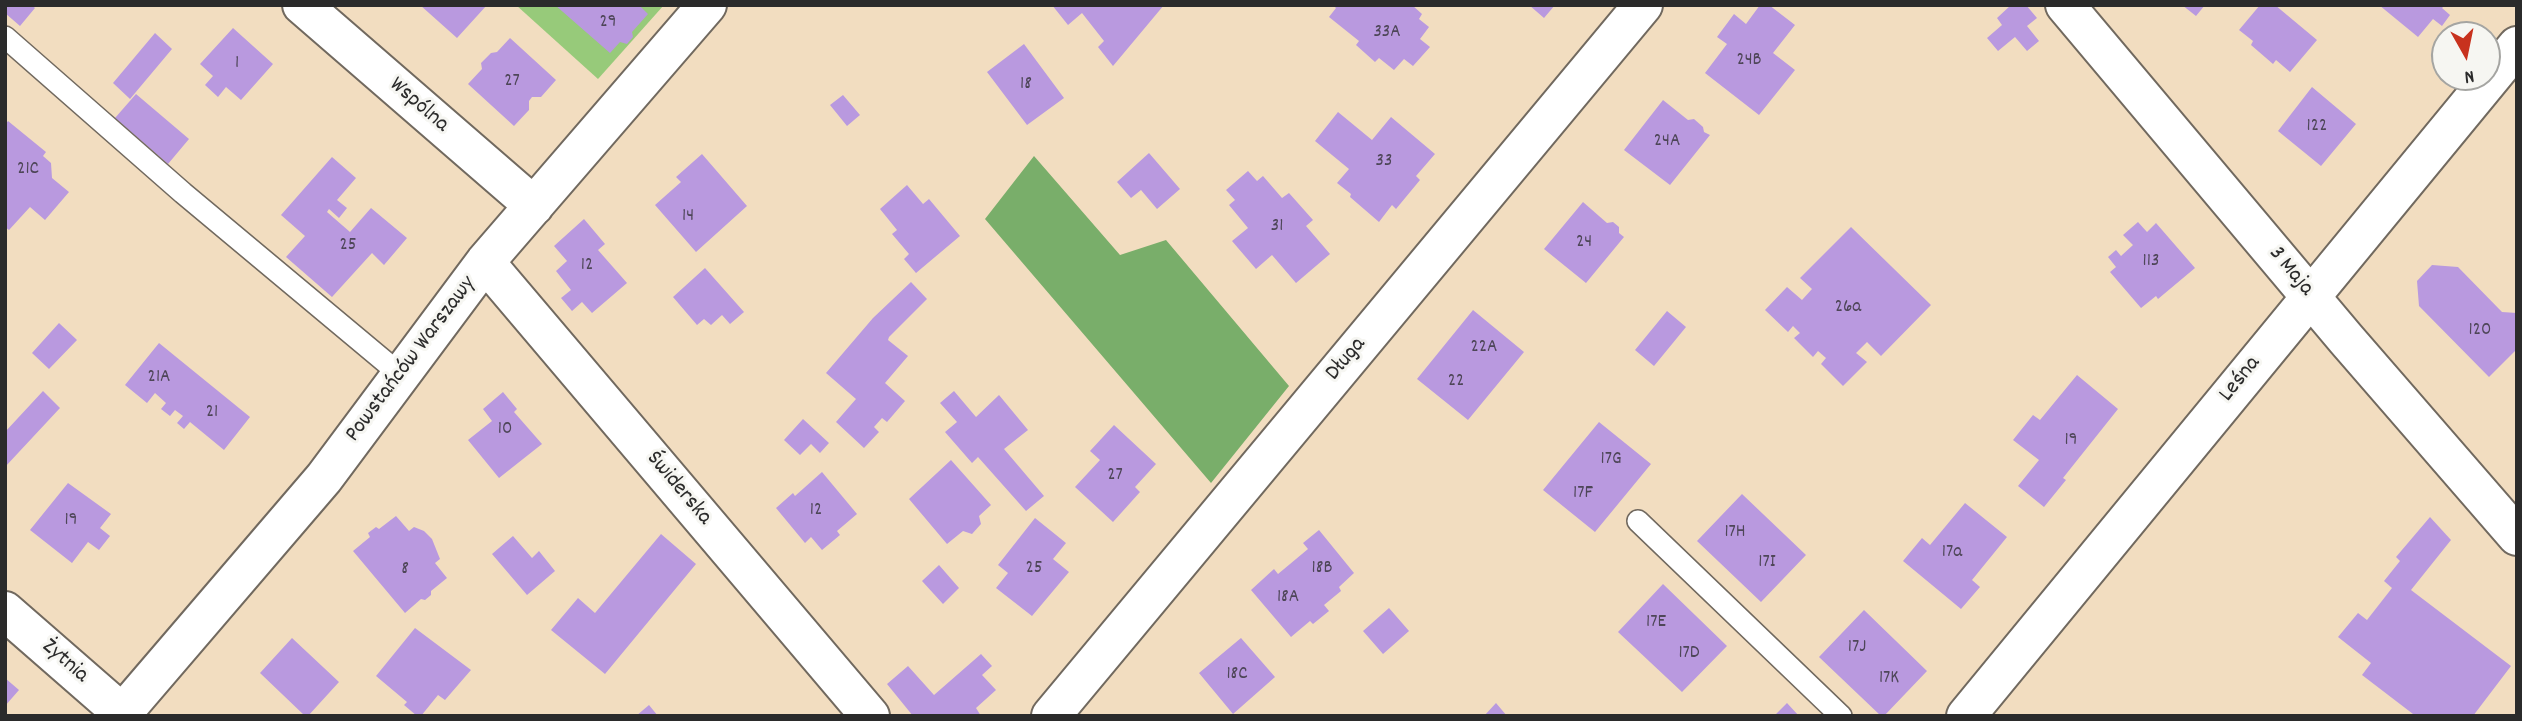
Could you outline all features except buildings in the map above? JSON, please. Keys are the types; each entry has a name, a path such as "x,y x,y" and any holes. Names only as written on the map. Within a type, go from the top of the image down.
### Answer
{"street":[{"name":"Wspólna","path":"302,5 534,206"},
{"name":"Powstańców Warszawy","path":"121,714 324,478 485,262 707,5"},
{"name":"Długa","path":"1051,716 1643,5"},
{"name":"3 Maja","path":"2065,5 2517,536"},
{"name":"Leśna","path":"1966,716 2517,46"},
{"name":"Świderska","path":"485,262 870,716"},
{"name":"Żytnia","path":"5,611 121,714"}],"lane":[{"path":"5,37 183,193 401,375"},
{"path":"1638,521 1841,716"}],"green space":[{"path":"516,5 664,5 598,79"},
{"path":"1034,156 1120,255 1166,240 1289,386 1211,483 985,219"}]}
